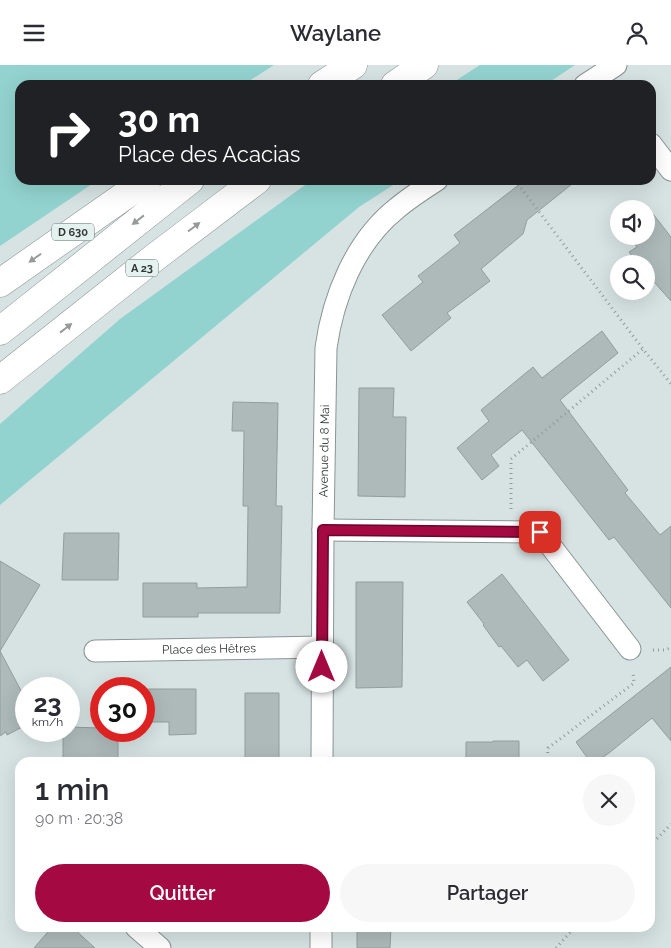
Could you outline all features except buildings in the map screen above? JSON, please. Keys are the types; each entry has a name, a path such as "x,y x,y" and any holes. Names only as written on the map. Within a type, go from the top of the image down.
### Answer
{"highway":[{"path":"330,80 353,65"},
{"path":"402,80 424,65"},
{"name":"D 630","path":"0,283 140,185"},
{"path":"0,331 184,185"},
{"name":"A 23","path":"0,380 154,258 250,185"}],"street":[{"path":"656,150 671,170"},
{"name":"Avenue du 8 Mai","path":"322,757 326,348 332,313 348,274 369,238 395,209 430,185"},
{"path":"323,530 540,532 630,649"},
{"name":"Place des Hêtres","path":"96,651 322,647"},
{"path":"142,932 160,948"},
{"path":"321,932 321,948"}],"path":[{"path":"520,185 671,384"},
{"path":"511,531 511,459 643,349"},
{"path":"547,757 548,748 634,683 630,649"},
{"path":"655,841 671,824"},
{"path":"556,948 570,932"}],"shaded area":[{"path":"0,65 274,65 251,80 15,80 15,185 91,185 0,246"},
{"path":"480,65 575,65 552,80 457,80"},
{"path":"305,185 393,185 359,207 0,505 0,424 120,319"}],"route":[{"path":"322,667 323,530 540,532"}]}
